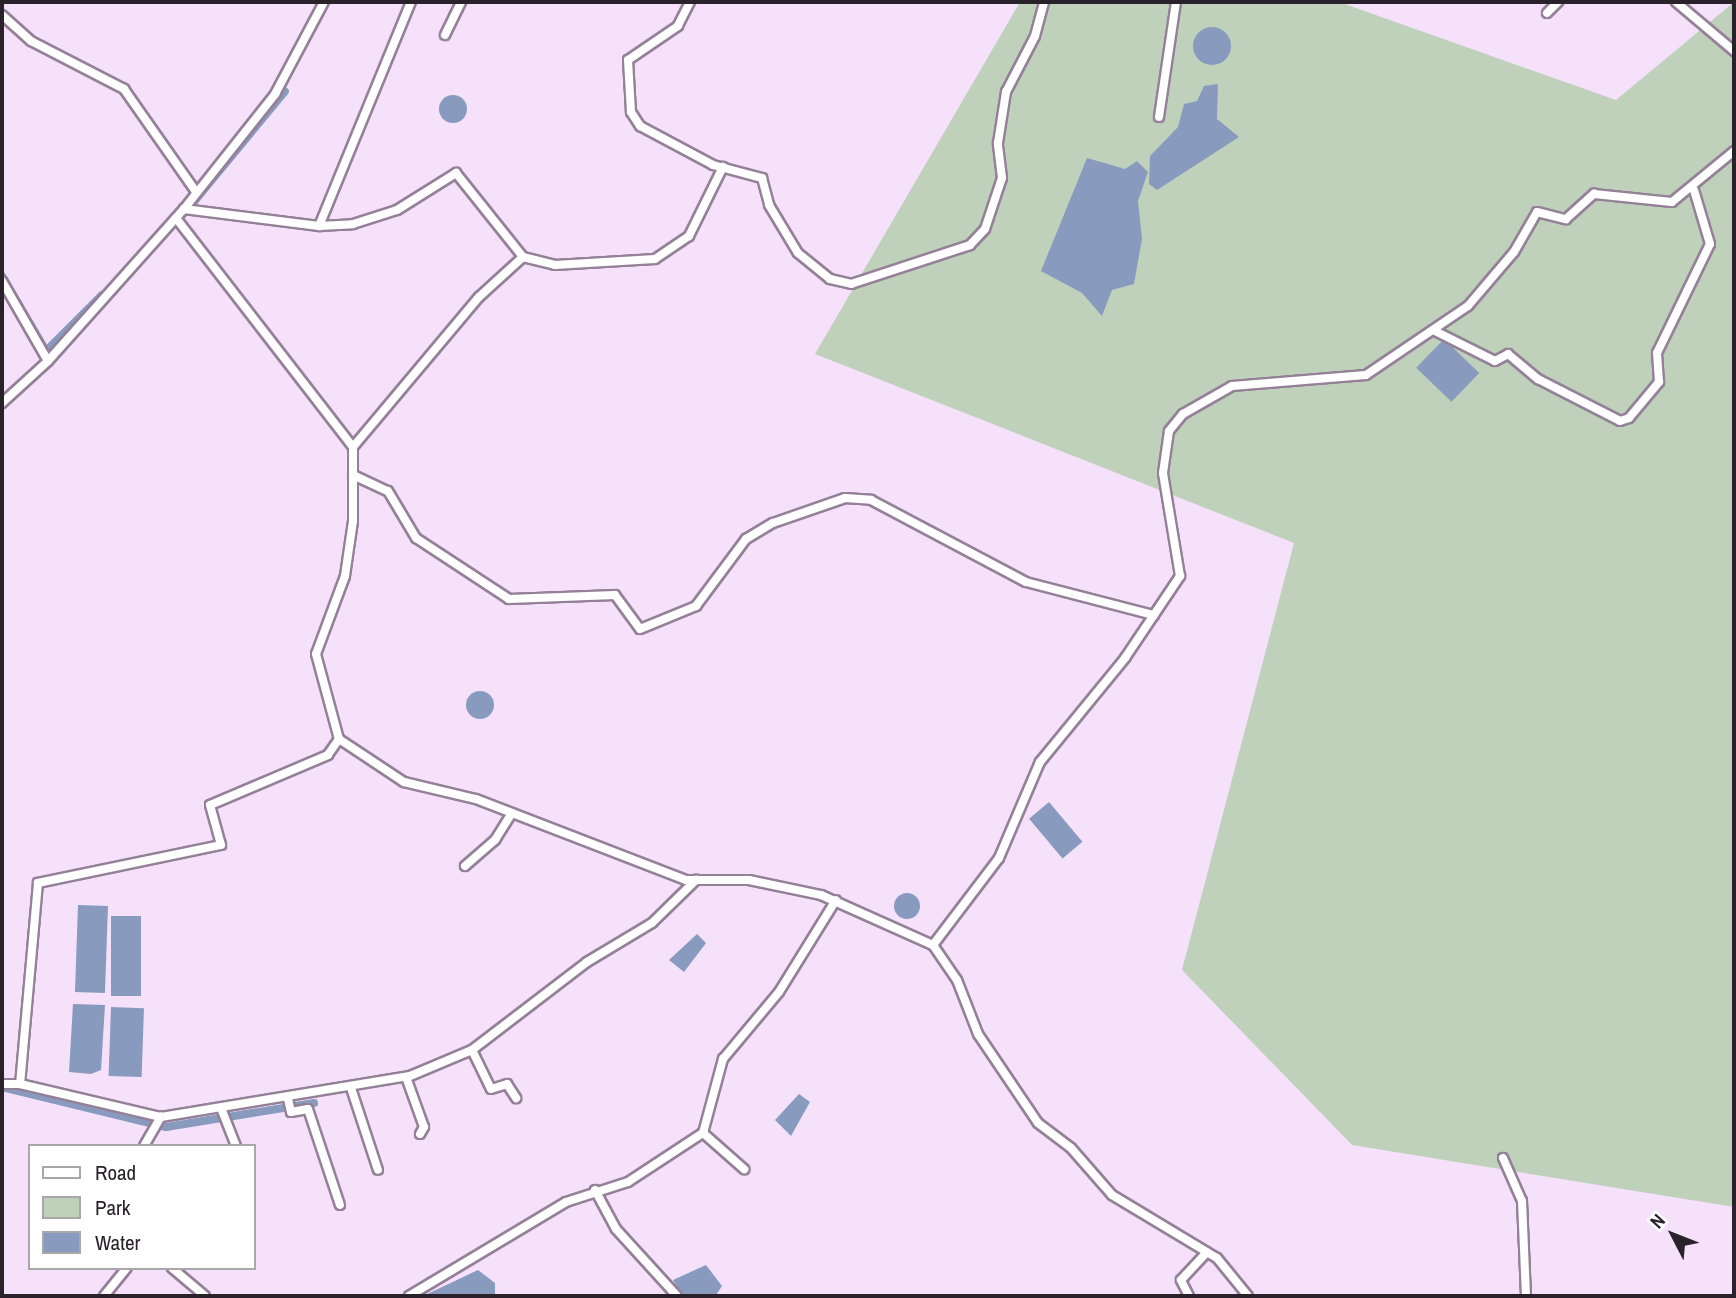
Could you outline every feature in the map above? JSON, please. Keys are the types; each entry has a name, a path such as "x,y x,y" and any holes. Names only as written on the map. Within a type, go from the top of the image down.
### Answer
{"street":[{"path":"2,403 48,361 184,209 275,94 324,2"},
{"path":"320,226 411,2"},
{"path":"445,35 461,2"},
{"path":"690,2 678,26 628,60 631,112 640,126 723,167 762,178 786,238 840,283 862,284 970,245 985,229 1002,178 998,144 1006,92 1044,2"},
{"path":"1159,117 1176,2"},
{"path":"1547,13 1558,2"},
{"path":"1676,2 1734,51"},
{"path":"2,15 32,41 124,89 196,192"},
{"path":"933,946 999,858 1040,762 1180,576 1163,474 1169,432 1183,414 1232,386 1366,375 1468,306 1514,252 1537,212 1566,219 1594,194 1672,202 1694,190 1734,151"},
{"path":"184,209 320,226 354,224 397,211 456,173 523,257 555,265 655,259 689,236 723,167"},
{"path":"1433,330 1495,361 1508,354 1538,379 1620,421 1629,418 1659,382 1657,353 1710,244 1694,190"},
{"path":"176,218 353,447 345,576 316,654 339,739 404,782 512,813 559,836 696,880 749,880 835,900 933,946 957,980 978,1034 1038,1124 1071,1147 1112,1195 1226,1265 1248,1296"},
{"path":"353,447 479,297 523,257"},
{"path":"2,281 48,361"},
{"path":"353,475 388,491 416,538 509,599 615,595 639,629 696,606 755,534 845,498 871,500 1026,582 1154,614"},
{"path":"20,1084 38,883 221,845 210,805 328,755 339,739"},
{"path":"465,866 512,813"},
{"path":"2,1084 20,1084 161,1117 288,1099 406,1077 472,1050 587,962 652,923 696,880"},
{"path":"409,1296 595,1191 628,1182 703,1133 723,1059 779,992 835,900"},
{"path":"472,1050 491,1088 507,1084 516,1098"},
{"path":"406,1077 425,1127 420,1133"},
{"path":"351,1088 378,1170"},
{"path":"288,1099 290,1112 308,1109 340,1205"},
{"path":"221,1108 235,1144"},
{"path":"145,1144 161,1117"},
{"path":"703,1133 744,1169"},
{"path":"1503,1158 1522,1201 1526,1296"},
{"path":"595,1191 616,1229 677,1296"},
{"path":"1189,1296 1181,1280 1207,1252"},
{"path":"104,1296 125,1270"},
{"path":"174,1270 205,1296"}],"green space":[{"path":"1020,2 1339,2 1616,100 1734,2 1734,1207 1352,1145 1182,970 1294,543 815,354"}],"water":[{"path":"1212,27 1225,33 1231,46 1225,59 1212,65 1199,59 1193,46 1199,33"},
{"path":"1218,84 1217,119 1239,137 1157,190 1149,184 1150,156 1178,127 1184,104 1197,101 1204,86"},
{"path":"453,95 463,99 467,109 463,119 453,123 443,119 439,109 443,99"},
{"path":"1087,158 1125,169 1137,161 1148,172 1138,201 1142,239 1134,284 1112,290 1102,316 1082,293 1041,271"},
{"path":"1444,339 1479,373 1451,402 1416,368"},
{"path":"480,691 490,695 494,705 490,715 480,719 470,715 466,705 470,695"},
{"path":"1049,802 1082,842 1063,859 1029,819"},
{"path":"907,893 916,897 920,906 916,915 907,919 898,915 894,906 898,897"},
{"path":"78,905 108,906 105,993 75,992"},
{"path":"111,916 141,916 141,996 111,996"},
{"path":"697,934 706,943 684,972 669,960"},
{"path":"73,1004 105,1005 101,1070 91,1074 69,1072"},
{"path":"111,1007 144,1008 142,1077 109,1076"},
{"path":"799,1094 810,1102 791,1136 775,1120"},
{"path":"706,1265 722,1286 716,1295 683,1296 673,1280"},
{"path":"478,1270 495,1283 495,1296 423,1296"}],"waterway":[{"path":"192,204 285,91"},
{"path":"2,276 46,351 102,295"},
{"path":"2,1087 166,1127 314,1103"}]}
